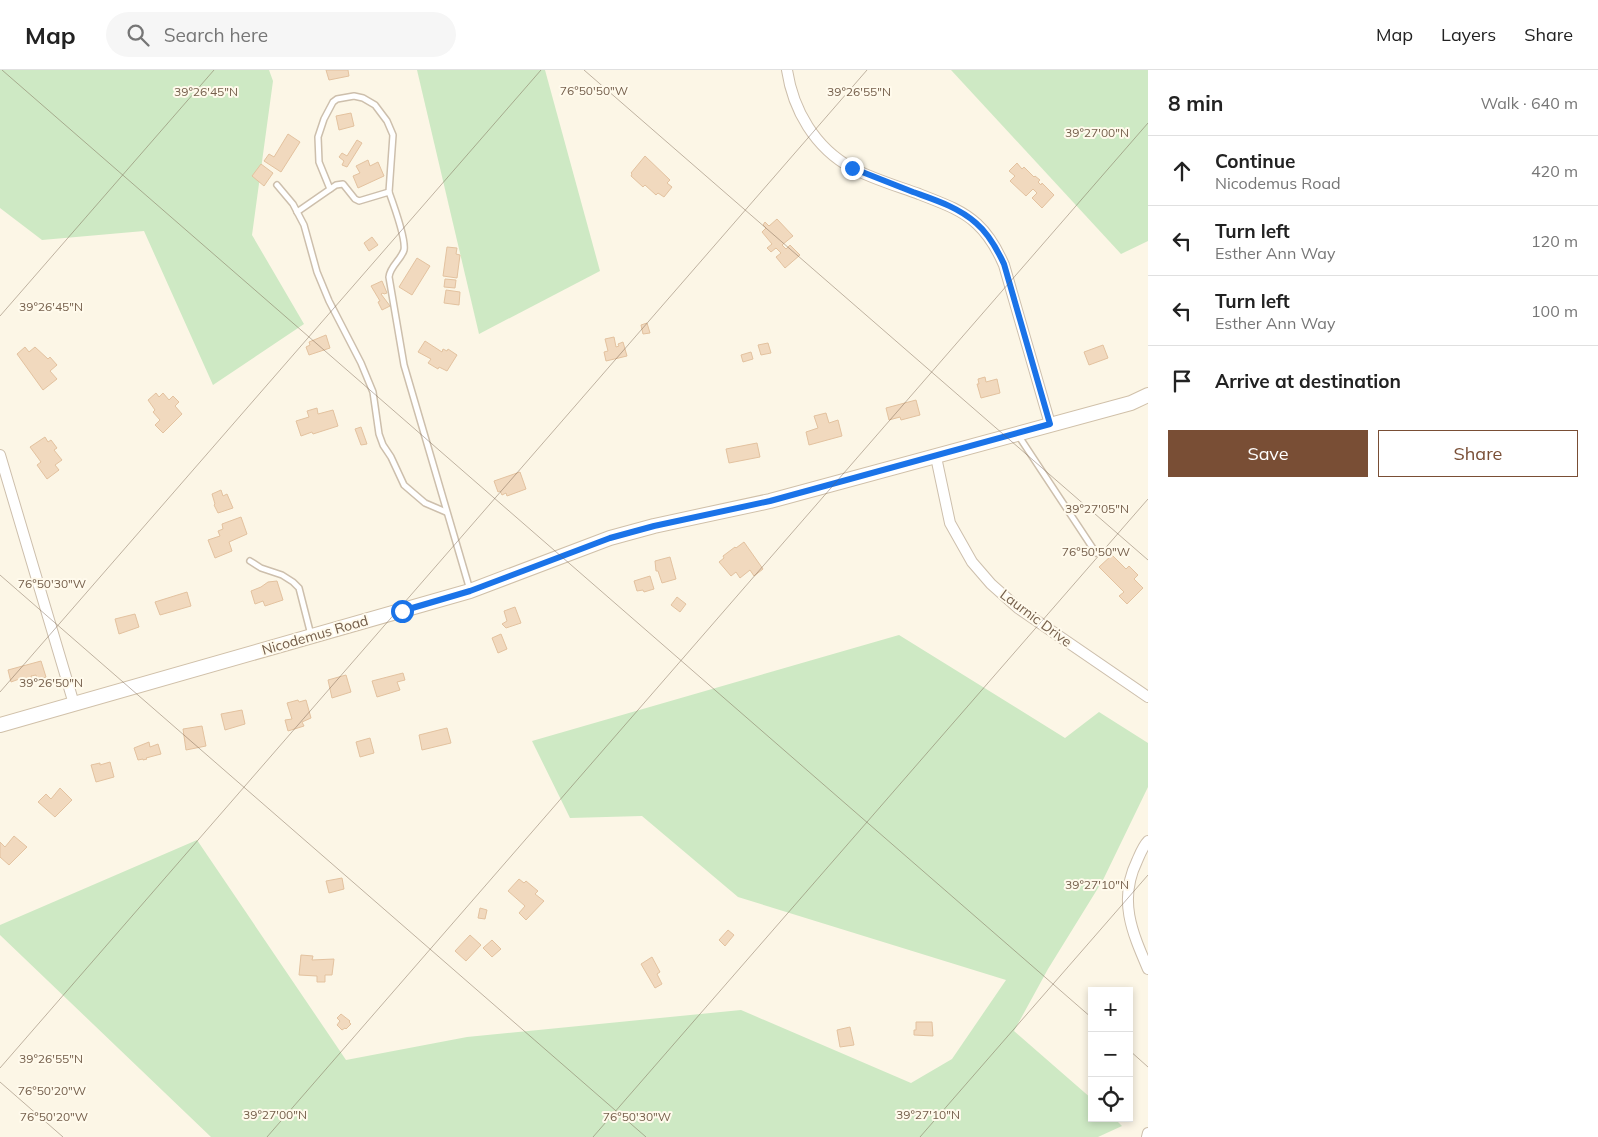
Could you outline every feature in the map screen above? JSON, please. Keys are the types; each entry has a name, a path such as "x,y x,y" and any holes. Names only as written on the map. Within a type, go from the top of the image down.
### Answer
{"street":[{"path":"787,70 794,99 801,117 813,134 837,158 852,168 950,206 976,223 988,236 1004,264 1050,424"},
{"name":"Nicodemus Road","path":"0,725 470,591 610,538 654,526 770,501 936,457 1131,403 1148,395"},
{"path":"0,455 74,704"},
{"name":"Laurnic Drive","path":"936,457 950,523 972,562 991,584 1018,608 1148,697"},
{"path":"1148,841 1134,866 1128,890 1128,914 1134,937 1148,969"},
{"path":"1147,1137 1148,1133"}],"lane":[{"path":"330,189 319,162 317,150 318,138 324,119 333,102 337,99 354,96 363,98 375,105 387,121 393,135 389,192 404,241 404,251 390,270 388,277 402,355 470,591"},
{"path":"297,212 336,185 343,184 360,201 389,192"},
{"path":"277,186 293,204 304,225 317,272 329,301 362,363 372,392 383,445 391,457 404,485 425,503 446,512"},
{"path":"1017,434 1096,553"},
{"path":"250,561 293,582 298,588 311,636"}],"green space":[{"path":"0,70 269,70 273,81 252,235 304,324 213,385 144,231 42,240 0,208"},
{"path":"417,70 545,70 600,271 479,334"},
{"path":"951,70 1148,70 1148,241 1121,254"},
{"path":"899,635 1065,738 1099,712 1148,743 1148,787 1103,880 1048,969 1014,1031 1088,1096 1088,1122 1118,1122 1122,1126 1098,1137 211,1137 0,935 0,925 197,840 346,1060 467,1037 741,1010 911,1083 952,1059 1006,980 738,897 642,816 570,818 532,741"}],"building":[{"path":"326,70 348,70 349,76 329,80"},
{"path":"351,113 354,126 339,130 336,116"},
{"path":"288,134 300,142 281,172 264,161 269,154 274,157"},
{"path":"357,140 362,143 347,167 342,165 344,161 339,157 342,153 347,156"},
{"path":"645,156 670,180 667,183 672,187 664,197 658,193 656,195 645,185 643,187 631,176 631,173"},
{"path":"368,160 370,166 378,162 384,176 358,188 353,176 360,173 356,166"},
{"path":"1017,163 1022,169 1024,167 1040,180 1038,182 1041,185 1042,183 1054,195 1042,208 1032,198 1037,193 1033,189 1026,196 1010,181 1015,176 1009,171"},
{"path":"261,164 273,173 264,186 252,176"},
{"path":"777,219 793,236 782,245 786,249 790,245 800,255 785,268 776,257 781,253 776,248 771,252 767,248 772,244 762,232 766,228 763,225 765,222 769,226"},
{"path":"372,237 378,245 369,251 364,243"},
{"path":"447,247 457,248 456,254 460,255 457,278 443,276"},
{"path":"417,258 430,266 412,295 399,287"},
{"path":"445,279 456,280 455,288 444,287"},
{"path":"382,281 387,293 381,294 390,306 382,310 378,302 380,301 371,286"},
{"path":"446,290 460,292 459,305 444,303"},
{"path":"647,323 650,333 643,334 641,325"},
{"path":"326,335 330,348 309,355 306,347 310,345 309,342"},
{"path":"614,337 616,347 623,342 627,356 606,361 604,352 608,351 605,339"},
{"path":"425,341 442,352 443,349 447,351 448,349 457,355 447,371 439,367 438,369 428,363 431,359 418,352"},
{"path":"768,343 771,353 761,355 758,345"},
{"path":"1103,345 1108,358 1089,365 1084,352"},
{"path":"25,347 29,352 35,347 48,359 50,357 57,365 50,371 57,379 43,390 17,354"},
{"path":"751,352 753,359 743,362 741,355"},
{"path":"985,377 986,382 997,379 1000,393 981,398 977,384 979,384 978,379"},
{"path":"156,393 159,397 163,393 169,400 173,396 179,402 175,406 182,414 163,433 155,425 160,420 153,412 155,410 148,400"},
{"path":"916,400 920,415 901,420 900,417 889,420 886,408"},
{"path":"317,408 318,414 333,410 338,426 301,436 296,421 309,417 307,411"},
{"path":"826,413 829,423 838,420 842,436 809,445 806,432 818,428 814,416"},
{"path":"361,427 367,444 361,445 355,429"},
{"path":"45,437 48,442 51,440 57,448 54,450 62,460 55,465 59,470 47,479 37,465 41,462 30,447"},
{"path":"757,443 760,457 729,463 726,449"},
{"path":"520,472 526,489 507,496 506,493 502,495 500,491 498,492 494,481"},
{"path":"221,490 223,496 227,494 233,508 218,513 212,494"},
{"path":"241,517 247,534 229,542 232,551 215,558 208,540 220,536 218,531 223,529 222,524"},
{"path":"744,542 763,569 754,576 750,570 740,578 736,572 731,576 719,562 724,558 723,556"},
{"path":"1112,555 1126,569 1129,566 1138,575 1134,579 1143,588 1127,604 1119,596 1124,592 1099,567"},
{"path":"670,557 676,579 662,583 658,571 656,571 655,561"},
{"path":"650,576 654,589 644,592 643,590 637,591 634,581"},
{"path":"277,581 283,600 265,606 263,601 255,604 251,591 268,582"},
{"path":"187,592 191,606 160,615 155,602"},
{"path":"677,597 686,604 680,612 671,605"},
{"path":"515,607 521,623 506,628 502,624 507,621 504,611"},
{"path":"135,614 139,627 119,634 115,619"},
{"path":"501,634 507,649 498,653 492,638"},
{"path":"41,661 46,677 37,680 36,675 31,676 32,679 23,682 22,678 11,682 8,670"},
{"path":"403,673 405,680 397,682 400,690 377,697 372,681"},
{"path":"346,675 351,692 332,698 328,680"},
{"path":"298,700 299,702 306,700 311,718 302,722 304,726 288,731 285,720 292,719 287,703"},
{"path":"242,710 245,724 225,730 221,714"},
{"path":"202,726 206,746 186,750 183,729"},
{"path":"447,728 451,743 422,750 419,735"},
{"path":"370,738 374,753 360,757 356,742"},
{"path":"149,742 150,747 158,744 161,754 138,760 134,748"},
{"path":"110,762 114,777 96,782 91,765"},
{"path":"60,788 72,800 55,817 38,802 46,794 51,799"},
{"path":"14,836 27,847 9,865 0,857 0,842 5,847"},
{"path":"342,878 344,889 329,893 326,881"},
{"path":"519,879 524,883 526,881 538,891 535,894 544,901 526,920 519,913 525,906 508,891"},
{"path":"480,908 487,910 485,919 478,918"},
{"path":"728,930 734,935 725,946 719,940"},
{"path":"470,935 481,945 466,961 455,951"},
{"path":"492,940 501,949 492,957 483,948"},
{"path":"301,955 313,956 312,960 334,959 332,975 325,975 325,982 317,982 317,976 299,975"},
{"path":"652,957 660,972 657,974 662,984 655,988 641,964"},
{"path":"341,1014 351,1024 342,1030 337,1025 340,1021 337,1018"},
{"path":"916,1022 932,1022 933,1036 914,1035"},
{"path":"850,1027 854,1045 840,1047 837,1030"}],"route":[{"path":"402,611 470,591 610,538 654,526 770,501 936,457 1050,424 1004,264 988,236 976,223 944,203 852,168"}]}
